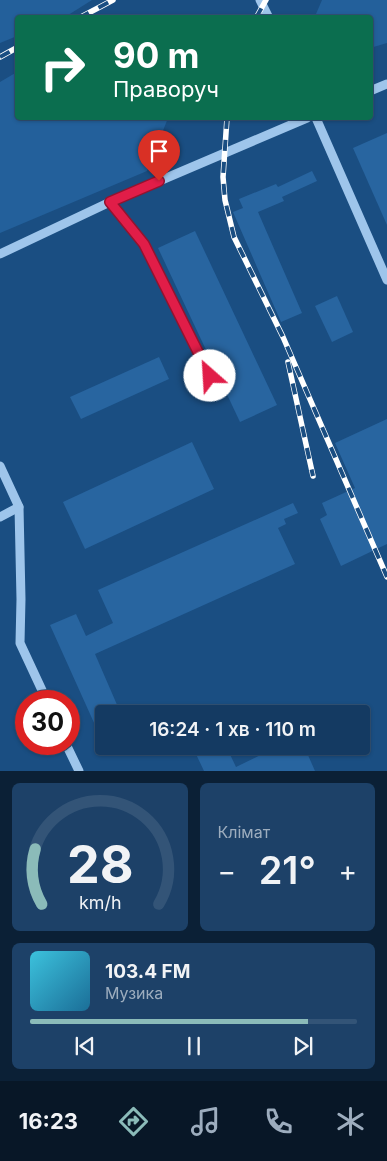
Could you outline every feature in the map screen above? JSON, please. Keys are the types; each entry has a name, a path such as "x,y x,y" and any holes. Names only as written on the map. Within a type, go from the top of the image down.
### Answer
{"street":[{"path":"260,0 268,15"},
{"path":"373,91 387,84"},
{"path":"0,254 110,202 303,120"},
{"path":"317,120 387,280"},
{"path":"110,202 144,244 210,376"},
{"path":"0,466 19,507 20,643 42,690"},
{"path":"0,518 19,507"},
{"path":"71,755 78,771"}],"shaded area":[{"path":"0,0 92,0 68,15 15,15 15,37 0,43"},
{"path":"322,0 387,0 387,43 373,47 373,15 316,14"},
{"path":"15,73 15,120 167,120 147,171 0,233 0,82"}],"building":[{"path":"387,133 387,225 353,148"},
{"path":"312,171 317,181 282,197 284,201 258,212 302,313 281,322 233,212 243,208 239,199 276,184 278,187"},
{"path":"195,231 277,405 240,422 158,248"},
{"path":"337,296 353,332 332,342 315,306"},
{"path":"159,357 169,379 81,419 70,397"},
{"path":"387,419 387,544 341,566 320,519 327,515 322,503 355,488 335,443"},
{"path":"192,442 214,489 85,549 63,502"},
{"path":"293,503 298,513 284,519 286,524 278,528 295,564 95,654 117,705 95,705 95,725 50,625 76,614 86,636 113,623 98,590"},
{"path":"196,755 230,755 236,767 261,755 308,755 315,771 204,771"}],"railway":[{"path":"85,15 113,0"},
{"path":"258,15 266,0"},
{"path":"0,57 15,49"},
{"path":"227,120 223,177 225,200 234,237 283,337 387,577"},
{"path":"288,362 313,476"}],"route":[{"path":"159,181 110,202 144,244 210,376"}]}
